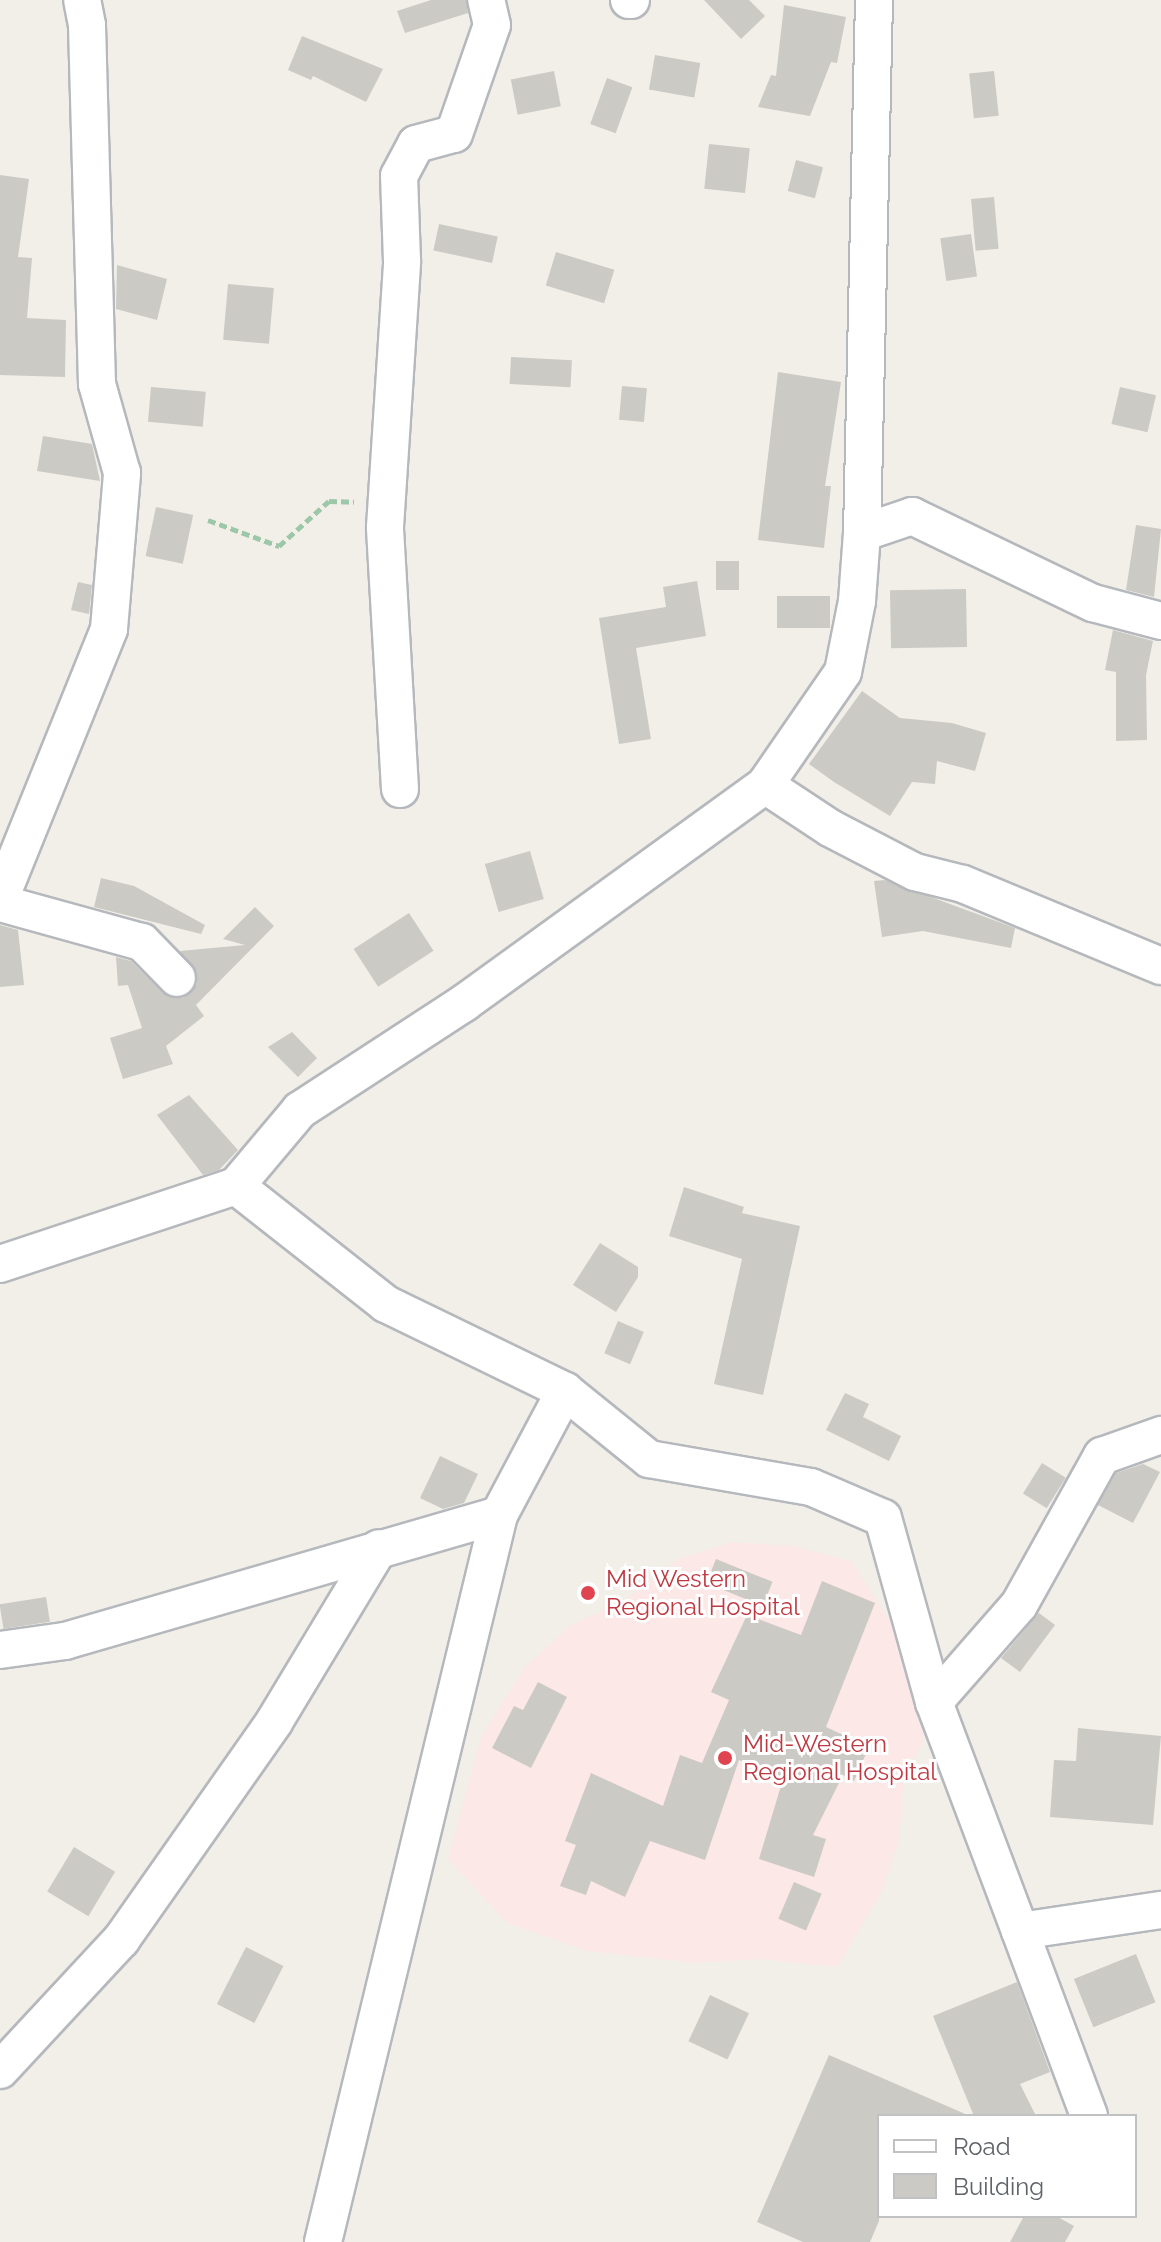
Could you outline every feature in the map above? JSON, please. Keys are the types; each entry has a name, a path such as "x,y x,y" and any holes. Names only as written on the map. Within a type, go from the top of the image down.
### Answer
{"street":[{"path":"82,0 87,25 97,384 122,473 109,629 0,901 142,942 177,978"},
{"path":"400,789 387,504 402,261 399,176 416,144 454,134 492,25 486,0"},
{"path":"0,1264 236,1186 300,1110 464,1003 765,785 843,672 857,601 862,533 874,0"},
{"path":"862,533 912,516 1093,603 1161,621"},
{"path":"765,785 830,828 915,872 963,884 1161,966"},
{"path":"236,1186 386,1304 565,1391 649,1459 811,1487 883,1518 934,1702 1088,2114"},
{"path":"323,2242 499,1515 565,1391"},
{"path":"934,1702 1019,1605 1102,1456 1161,1435"},
{"path":"0,1650 65,1641 499,1515"},
{"path":"0,2070 121,1940 274,1722 379,1548"},
{"path":"1020,1931 1161,1910"}],"path":[{"path":"208,520 279,546 329,501 387,504"}],"shaded area":[{"name":"Mid-Western Regional Hospital","path":"733,1542 794,1546 851,1561 893,1626 924,1736 903,1786 899,1840 881,1893 837,1967 759,1959 694,1963 588,1951 507,1923 448,1859 481,1737 525,1667 570,1626 625,1600 678,1559","holes":["746,1615 817,1647 781,1725 711,1692","539,1683 567,1698 555,1718","514,1706 552,1725 531,1768 493,1748","577,1808 578,1808 592,1851 565,1841","572,1855 597,1864 586,1895 561,1886"]}],"building":[{"path":"431,0 466,0 468,13 405,33 397,11"},
{"path":"704,0 749,0 765,16 741,39"},
{"path":"784,5 846,17 837,63 831,62 810,116 758,107 771,75 776,76"},
{"path":"302,36 383,69 366,102 313,76 311,80 288,70"},
{"path":"655,55 700,63 694,97 649,89"},
{"path":"554,71 561,106 518,115 511,79"},
{"path":"994,71 999,116 974,118 969,74"},
{"path":"607,78 632,87 616,133 590,124"},
{"path":"709,144 750,148 745,193 704,189"},
{"path":"796,160 823,167 815,198 788,191"},
{"path":"0,175 29,179 18,257 32,258 27,318 66,320 65,377 0,375"},
{"path":"994,197 999,249 976,251 971,199"},
{"path":"439,224 498,236 492,263 433,250"},
{"path":"971,234 977,277 946,281 940,238"},
{"path":"556,252 614,270 604,303 546,285"},
{"path":"117,265 167,279 157,320 116,309"},
{"path":"228,284 274,288 269,344 223,340"},
{"path":"511,357 572,360 571,387 510,384"},
{"path":"778,372 841,382 825,486 831,486 824,548 758,540"},
{"path":"622,386 647,388 644,422 619,420"},
{"path":"151,387 206,392 203,427 148,422"},
{"path":"1120,387 1156,395 1148,432 1111,424"},
{"path":"43,436 92,444 100,481 37,471"},
{"path":"156,507 193,515 183,564 146,556"},
{"path":"1136,525 1161,529 1154,597 1126,590"},
{"path":"716,561 739,561 739,590 716,590"},
{"path":"697,581 706,636 636,648 651,739 619,744 599,618 666,607 663,587"},
{"path":"78,582 92,585 89,614 71,610"},
{"path":"966,589 967,647 891,648 890,590"},
{"path":"777,596 830,596 830,628 777,628"},
{"path":"1113,630 1153,641 1146,675 1147,740 1116,741 1116,672 1105,670"},
{"path":"862,691 900,718 952,723 986,733 975,771 937,761 935,784 912,782 890,816 834,782 809,764"},
{"path":"530,851 544,899 499,912 485,864"},
{"path":"101,878 134,886 205,925 201,934 94,907"},
{"path":"885,880 1015,928 1011,948 923,931 882,937 874,881"},
{"path":"255,907 274,926 196,1005 204,1016 166,1046 173,1064 123,1079 110,1038 142,1028 128,985 118,986 116,957 131,961 163,993 183,998 197,984 197,974 180,951 245,945 223,939"},
{"path":"409,913 434,951 378,987 354,949"},
{"path":"0,925 18,930 24,985 0,987"},
{"path":"292,1032 317,1058 298,1077 268,1047"},
{"path":"189,1095 238,1150 219,1170 203,1175 157,1115"},
{"path":"684,1187 744,1207 742,1213 800,1226 763,1395 714,1384 742,1259 669,1236"},
{"path":"600,1243 638,1267 638,1277 616,1312 573,1285"},
{"path":"618,1321 644,1332 630,1364 604,1353"},
{"path":"845,1393 869,1404 863,1417 901,1436 889,1461 826,1430"},
{"path":"440,1456 478,1474 464,1503 443,1509 420,1498"},
{"path":"1042,1463 1066,1478 1047,1508 1023,1494"},
{"path":"1143,1464 1160,1472 1133,1523 1098,1505 1116,1473"},
{"path":"716,1559 773,1582 763,1606 706,1583"},
{"path":"822,1581 875,1603 826,1727 869,1747 854,1781 843,1775 813,1835 826,1839 814,1877 759,1859 783,1779 739,1760 705,1860 650,1841 625,1897 591,1881 586,1895 560,1886 576,1845 565,1841 591,1773 663,1806 680,1755 702,1763 729,1700 711,1692 747,1615 801,1635"},
{"path":"46,1597 50,1622 3,1629 0,1604"},
{"path":"1039,1613 1055,1625 1020,1672 1001,1658"},
{"path":"538,1682 567,1697 531,1768 492,1748 514,1706 523,1710"},
{"path":"1078,1728 1161,1736 1153,1825 1050,1817 1054,1760 1076,1761"},
{"path":"74,1847 115,1872 88,1916 47,1892"},
{"path":"794,1882 822,1894 806,1931 778,1919"},
{"path":"246,1947 283,1966 254,2023 217,2004"},
{"path":"1136,1954 1155,2002 1093,2027 1074,1979"},
{"path":"1017,1982 1050,2072 1020,2084 1035,2114 973,2114 933,2016"},
{"path":"710,1995 749,2013 727,2059 688,2041"},
{"path":"829,2055 965,2114 877,2114 879,2221 870,2242 803,2242 757,2222"},
{"path":"1023,2218 1060,2218 1074,2226 1065,2242 1010,2242"}],"place":[{"name":"Mid Western Regional Hospital","path":"588,1593"},
{"name":"Mid-Western Regional Hospital","path":"725,1758"}]}
